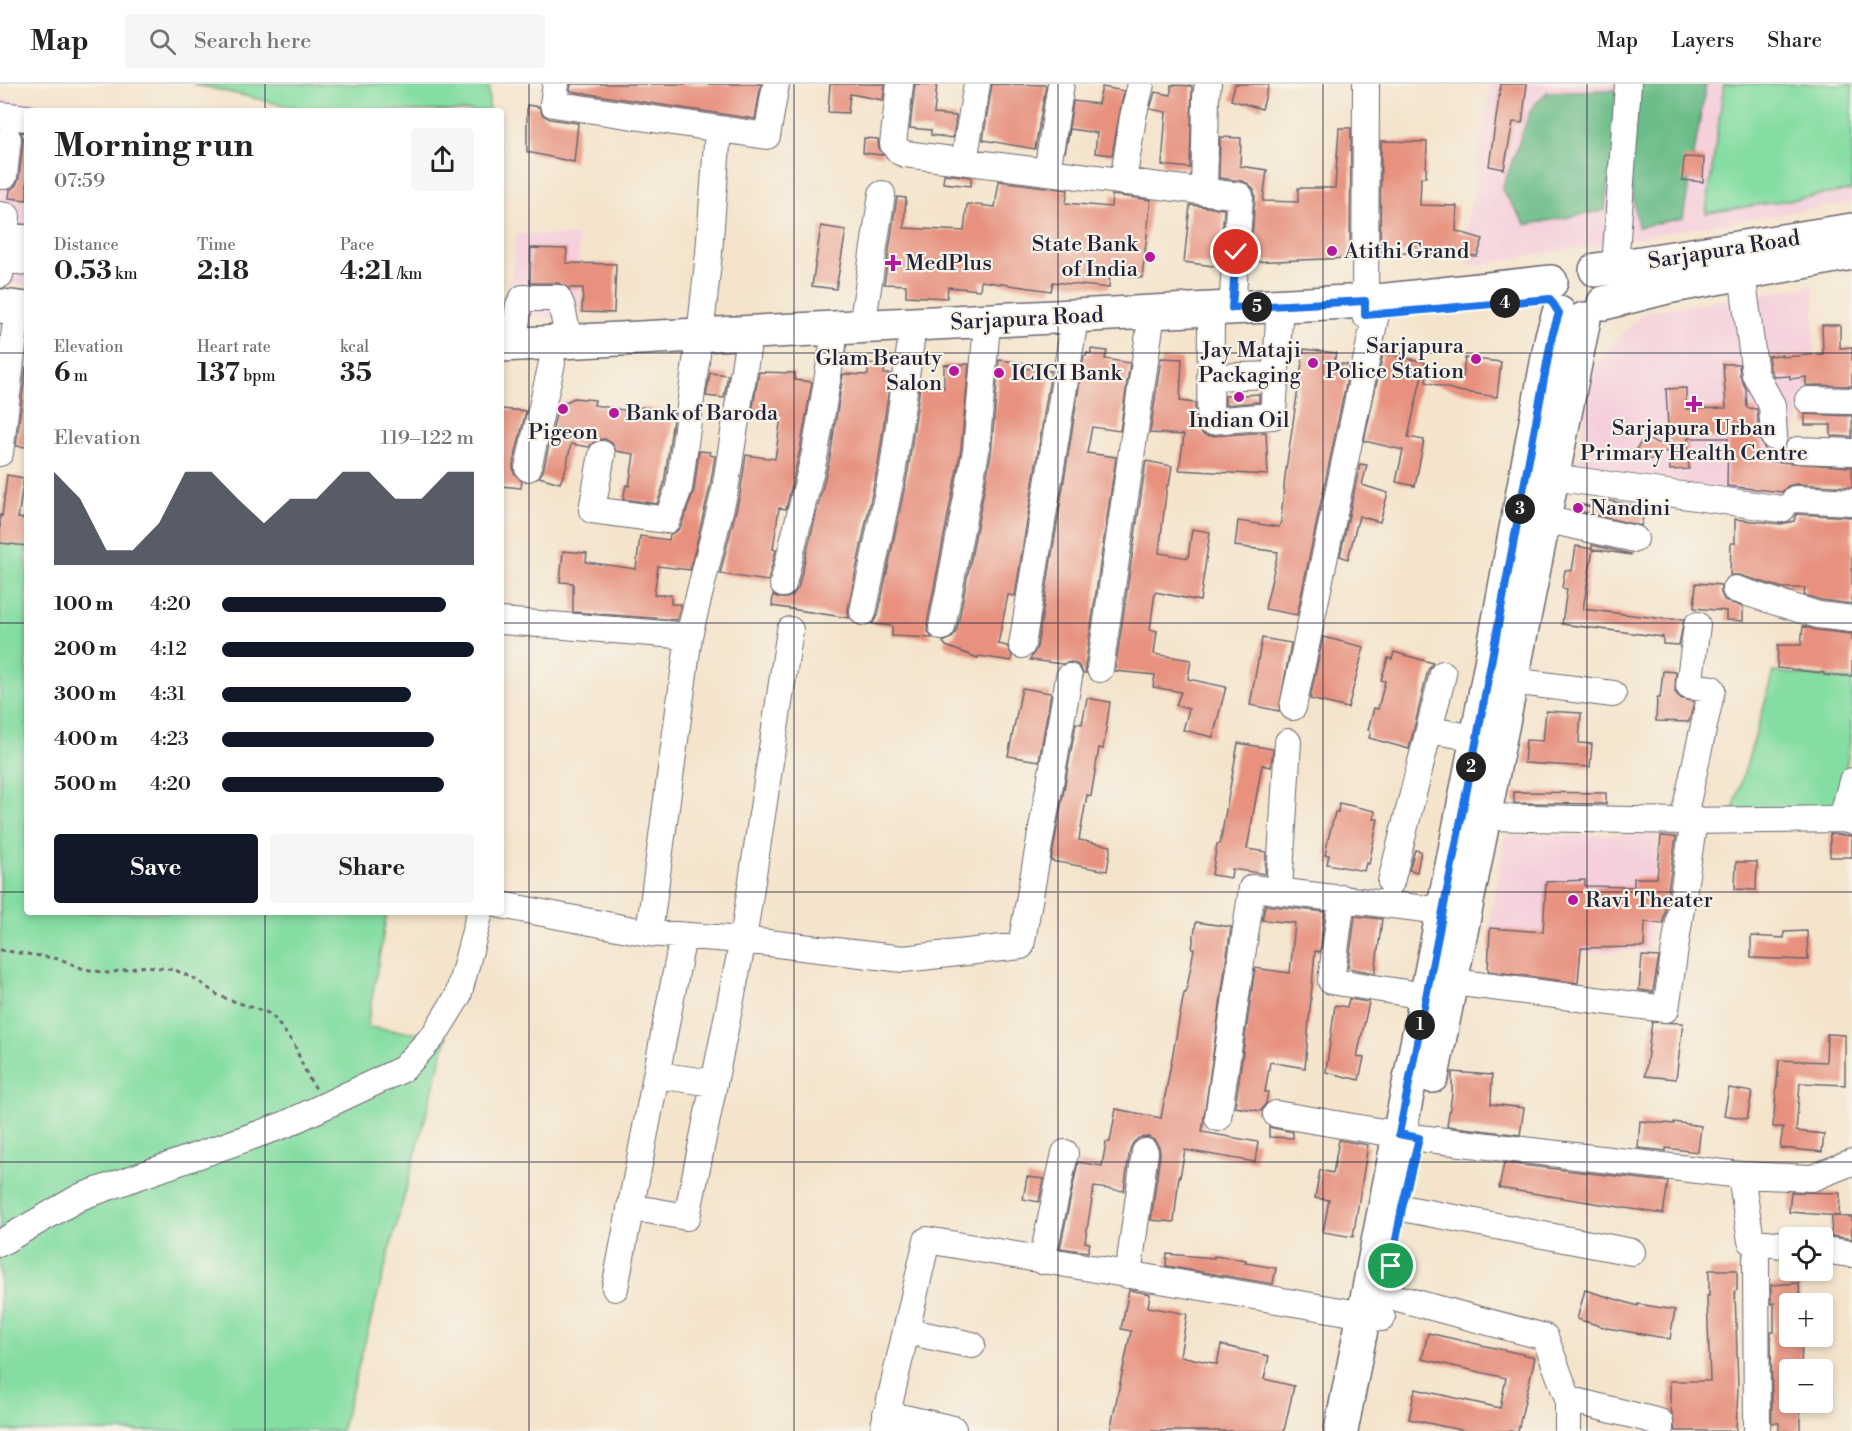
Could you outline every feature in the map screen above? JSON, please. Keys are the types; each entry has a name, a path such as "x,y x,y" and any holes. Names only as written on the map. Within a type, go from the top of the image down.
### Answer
{"main road":[{"name":"Sarjapura Road","path":"505,352 564,356 698,345 833,345 986,336 1055,327 1209,316 1570,303 1742,273 1852,230"},
{"name":"Sarjapura Road","path":"1570,303 1556,274 1570,264 1580,263 1605,268 1796,251 1852,253"},
{"path":"1360,1431 1377,1309 1464,858 1477,738 1552,336 1570,303 1606,294 1605,268"},
{"path":"1439,989 1442,911 1464,858 1485,817 1544,519 1552,477 1570,303"},
{"name":"Sarjapura Road","path":"743,345 862,327 1150,327 1209,316 1279,320 1369,310"},
{"path":"1341,1431 1377,1309 1402,1208 1409,1136"}],"street":[{"path":"555,84 553,104 767,136 776,84"},
{"path":"900,84 893,138 896,148 905,154 1240,196 1209,316 1210,421 1273,416 1279,320"},
{"path":"964,161 977,84"},
{"path":"1047,172 1061,84"},
{"path":"1123,182 1140,84"},
{"path":"1204,192 1208,84"},
{"path":"1293,707 1369,310 1366,84"},
{"path":"1605,268 1628,84"},
{"path":"0,115 24,118"},
{"path":"602,454 592,510 668,520 679,488 698,345 709,253 718,130"},
{"path":"0,176 4,176 8,139"},
{"path":"862,327 882,194"},
{"path":"1742,273 1755,374 1772,405 1774,437"},
{"path":"505,352 523,298 558,298 562,307 564,356 528,468"},
{"path":"0,453 14,320"},
{"path":"1022,645 1055,327"},
{"path":"1100,669 1150,327"},
{"path":"942,627 976,451 986,336"},
{"path":"863,612 893,468 911,341"},
{"path":"649,933 689,636 725,490 743,345"},
{"path":"783,584 814,453 833,345"},
{"path":"1210,377 1275,375"},
{"path":"1808,400 1852,401"},
{"path":"1798,450 1852,452"},
{"path":"1552,477 1788,504 1852,502"},
{"path":"1544,519 1635,539"},
{"path":"1735,589 1818,615 1852,619"},
{"path":"504,621 689,636"},
{"path":"1342,898 1331,981 1666,1009 1689,820 1712,689 1689,686 1697,625"},
{"path":"630,1207 687,1217 743,940 790,630"},
{"path":"1391,882 1443,674"},
{"path":"504,906 649,933 743,940 903,959 1021,946 1070,677"},
{"path":"1512,681 1613,694"},
{"path":"1429,730 1477,738"},
{"path":"1279,890 1288,742"},
{"path":"1485,817 1847,820 1852,782"},
{"path":"1218,1118 1252,888 1442,911"},
{"path":"0,1243 80,1197 284,1125 403,1069 434,1035 458,996 479,915"},
{"path":"615,1288 682,936"},
{"path":"656,1075 714,1083"},
{"path":"1276,1114 1409,1136 1741,1174 1812,1178 1852,1162"},
{"path":"1128,1275 1145,1152"},
{"path":"1041,1261 1065,1153"},
{"path":"1741,1174 1751,1241 1779,1245"},
{"path":"1402,1208 1632,1252"},
{"path":"953,1429 885,1422 927,1240 1128,1275 1377,1309 1545,1337 1568,1399 1568,1431"},
{"path":"1833,1251 1852,1254"},
{"path":"1756,1258 1756,1431"},
{"path":"906,1331 972,1345"},
{"path":"1568,1399 1660,1422 1660,1431"}],"path":[{"path":"0,950 60,959 84,969 108,973 146,966 174,970 197,980 219,996 271,1014 294,1044 312,1084 332,1102"}],"shaded area":[{"path":"1490,84 1852,84 1852,203 1470,266 1463,252"},
{"path":"0,97 64,108 24,108 24,285 0,282"},
{"path":"517,234 578,236 581,316 506,318"},
{"name":"Sarjapura Urban Primary Health Centre","path":"1814,286 1814,367 1795,426 1792,504 1576,475 1590,382 1599,359 1644,312"},
{"name":"Ravi Theater","path":"1658,834 1648,950 1581,953 1578,988 1487,980 1489,925 1506,836"}],"green space":[{"path":"193,84 489,84 489,108 297,108"},
{"path":"1637,84 1706,84 1683,218 1638,227 1631,186 1608,183 1605,210 1526,225 1502,190 1531,109 1547,92 1636,89"},
{"path":"1724,84 1852,84 1852,190 1706,213"},
{"path":"0,529 24,533 24,915 386,915 367,1027 447,1037 341,1431 0,1431"},
{"path":"1774,672 1852,680 1851,730 1847,763 1838,794 1831,808 1733,810"}],"building":[{"path":"571,84 761,84 755,119 570,91"},
{"path":"830,84 885,84 883,100 850,94 848,113 828,112"},
{"path":"915,84 937,84 934,114 956,116 953,138 931,135 931,130 910,128"},
{"path":"992,84 1046,85 1035,149 983,140"},
{"path":"1235,84 1269,84 1262,109 1231,100"},
{"path":"1501,84 1527,84 1522,123 1513,122 1504,169 1489,166"},
{"path":"1171,85 1192,86 1190,168 1162,165 1166,112 1150,109 1155,92 1171,95"},
{"path":"1102,87 1124,91 1112,155 1095,153 1097,133 1070,129 1065,153 1073,101 1098,104"},
{"path":"527,105 539,107 543,115 550,119 578,123 574,162 527,152"},
{"path":"1339,128 1351,128 1350,258 1250,262 1254,190 1242,181 1219,178 1220,137 1241,138 1240,166 1267,170 1263,201 1298,202 1298,188 1335,188"},
{"path":"21,132 24,132 24,200 9,198 10,190 19,178 23,141"},
{"path":"864,138 878,139 883,155 863,153"},
{"path":"1381,141 1427,142 1426,177 1421,177 1420,205 1457,206 1456,231 1483,239 1477,256 1380,252"},
{"path":"1684,157 1704,158 1703,182 1682,180"},
{"path":"944,174 971,177 971,186 943,183"},
{"path":"999,181 1068,190 1066,203 1111,207 1112,195 1151,200 1142,278 1110,273 1109,288 1053,282 1051,291 981,281 980,290 948,287 947,298 906,296 906,285 884,284 897,197 906,198 904,228 964,231 967,204 995,207"},
{"path":"1190,205 1224,209 1220,267 1184,262"},
{"path":"821,226 846,230 836,289 812,286"},
{"path":"531,248 567,249 566,263 616,264 614,313 582,312 583,288 568,288 558,283 530,283"},
{"path":"1822,325 1840,325 1840,348 1852,347 1852,386 1806,385 1806,377 1790,379 1790,376 1774,377 1768,356 1823,354"},
{"path":"1091,349 1107,351 1105,359 1130,363 1120,431 1092,427 1087,453 1116,457 1085,667 1086,673 1083,673 1078,665 1072,662 1062,664 1030,660 1037,647 1084,356 1087,353 1091,354"},
{"path":"1304,349 1336,353 1334,363 1350,365 1297,615 1265,609 1278,552 1235,546 1238,521 1279,527"},
{"path":"1383,353 1425,362 1408,437 1424,440 1415,486 1396,482 1403,450 1364,441"},
{"path":"1161,358 1182,359 1180,401 1195,403 1195,421 1197,428 1203,434 1211,436 1266,432 1268,475 1179,470 1184,435 1150,433"},
{"path":"1465,358 1501,362 1497,397 1458,391 1426,382 1427,375 1463,378"},
{"path":"999,360 1025,363 1024,368 1051,371 1015,596 1008,595 998,644 1007,646 1012,656 1011,661 979,656 978,658 946,646 943,642 953,637 957,630 991,454"},
{"path":"868,364 885,364 884,374 891,374 878,465 848,609 849,618 772,606 773,595 787,598 793,595 798,588 830,457 843,374 868,375"},
{"path":"969,364 961,449 927,624 932,638 892,636 892,626 872,624 878,615 908,471 920,386 944,388 944,365"},
{"path":"1723,364 1739,364 1740,376 1746,389 1747,408 1757,409 1759,438 1765,449 1765,461 1852,467 1852,487 1796,484 1788,486 1782,492 1727,486 1728,438 1688,438 1689,469 1670,470 1669,450 1650,460 1640,459 1636,449 1642,441 1649,440 1669,447 1666,389 1686,388 1686,409 1726,408"},
{"path":"759,372 795,373 795,380 812,382 800,450 786,509 779,508 773,549 776,550 768,581 720,574 740,494 746,455 775,459 781,417 752,412"},
{"path":"710,373 728,375 724,398 706,396"},
{"path":"24,383 24,447 16,446"},
{"path":"1259,394 1259,402 1225,405 1225,396"},
{"path":"574,398 595,400 594,405 640,413 641,407 674,412 664,484 657,504 623,499 626,485 629,486 634,454 616,451 612,443 605,439 596,440 589,447 571,444 560,483 539,477 543,471 558,406"},
{"path":"504,409 526,411 513,465 514,473 522,481 521,488 504,486"},
{"path":"1805,414 1852,416 1852,437 1831,436 1831,425 1805,425"},
{"path":"699,451 710,452 709,455 715,456 690,570 658,566 654,595 671,595 671,604 681,604 677,620 573,612 573,583 560,582 563,551 587,553 586,562 636,569 640,536 669,540 670,534 681,526 694,490"},
{"path":"1146,461 1172,466 1169,485 1167,485 1159,553 1188,558 1192,529 1210,532 1200,601 1155,592 1150,630 1157,631 1154,654 1191,660 1188,679 1226,687 1213,737 1183,730 1189,709 1176,705 1181,692 1153,687 1155,675 1115,671"},
{"path":"1360,464 1367,465 1362,485 1388,493 1380,522 1359,516 1348,559 1340,556"},
{"path":"7,475 24,478 18,518 24,519 24,546 0,543 0,515 2,516"},
{"path":"1601,499 1645,508 1641,526 1574,510 1575,503 1600,509"},
{"path":"1796,514 1852,517 1852,604 1804,595 1805,588 1783,588 1739,575 1730,575 1731,543 1735,543 1735,519 1781,524 1794,521"},
{"path":"1592,545 1631,554 1631,555 1592,549"},
{"path":"1576,546 1593,549 1583,609 1665,619 1684,619 1679,645 1663,644 1663,637 1562,624 1567,589 1562,588 1565,570 1572,571"},
{"path":"1696,583 1721,585 1724,600 1743,607 1743,621 1726,620 1726,611 1694,608"},
{"path":"1803,626 1816,630 1852,634 1852,676 1824,675 1824,673 1777,668 1778,645 1801,645"},
{"path":"1323,637 1364,647 1348,708 1310,699"},
{"path":"1262,638 1291,643 1279,711 1250,705"},
{"path":"1394,652 1433,663 1428,670 1409,749 1369,738 1371,731 1368,730 1374,708 1378,709 1385,681 1381,680 1388,658 1392,659"},
{"path":"1663,671 1676,672 1675,692 1680,698 1694,702 1689,722 1656,721 1657,698 1660,698"},
{"path":"1022,688 1051,693 1039,761 1008,756"},
{"path":"1087,698 1110,702 1103,749 1099,748 1091,796 1087,795 1079,840 1111,846 1107,871 1051,861 1076,723 1082,724"},
{"path":"1546,711 1581,713 1579,743 1592,744 1590,767 1524,763 1526,740 1543,741"},
{"path":"1238,743 1273,749 1271,767 1262,765 1247,849 1266,852 1265,874 1232,869 1231,878 1212,875 1217,844 1220,844"},
{"path":"1514,792 1606,793 1606,804 1514,803"},
{"path":"1339,803 1375,811 1374,819 1378,819 1369,864 1366,863 1364,871 1327,864 1329,855 1325,855"},
{"path":"1830,834 1852,836 1852,857 1830,857"},
{"path":"1661,836 1676,837 1663,924 1645,922 1644,947 1581,948 1578,983 1488,971 1490,928 1543,932 1546,882 1585,880 1585,886 1634,887 1634,878 1657,878"},
{"path":"1415,850 1421,851 1417,872 1409,870"},
{"path":"1736,862 1757,862 1756,890 1735,889"},
{"path":"1265,905 1325,912 1320,952 1315,951 1305,1068 1270,1062 1265,1092 1268,1092 1266,1103 1261,1111 1235,1107 1255,968 1290,973 1295,923 1262,920"},
{"path":"1355,916 1382,919 1375,973 1348,968"},
{"path":"1196,922 1231,927 1202,1132 1258,1142 1255,1162 1185,1150 1179,1176 1174,1222 1151,1220 1159,1147 1148,1137 1139,1138 1130,1149 1124,1191 1094,1187 1085,1242 1090,1243 1088,1252 1060,1248 1078,1162 1102,1166 1106,1142 1110,1142 1116,1109 1161,1118 1194,949 1192,949"},
{"path":"1807,931 1808,960 1751,958 1751,936 1784,938 1784,932"},
{"path":"1642,956 1659,957 1653,992 1639,990"},
{"path":"1349,999 1369,1002 1357,1057 1364,1058 1359,1080 1326,1072 1335,1005 1347,1007"},
{"path":"1652,1022 1683,1023 1676,1079 1645,1076"},
{"path":"1827,1034 1845,1035 1845,1085 1800,1083 1796,1131 1824,1134 1822,1152 1780,1148 1783,1127 1773,1127 1779,1060 1826,1062"},
{"path":"1452,1072 1492,1075 1491,1104 1524,1108 1520,1135 1447,1126 1452,1094"},
{"path":"1729,1088 1752,1092 1747,1119 1724,1115"},
{"path":"1640,1121 1701,1126 1698,1152 1666,1148 1666,1151 1638,1148"},
{"path":"1269,1127 1293,1132 1293,1138 1269,1137"},
{"path":"1339,1140 1368,1145 1353,1237 1323,1232 1329,1200 1315,1198 1320,1170 1333,1173"},
{"path":"1504,1163 1668,1182 1663,1214 1499,1188"},
{"path":"1027,1177 1044,1179 1039,1202 1023,1199"},
{"path":"1791,1192 1840,1193 1839,1216 1789,1212"},
{"path":"1832,1216 1852,1217 1852,1239 1833,1236"},
{"path":"1167,1254 1246,1260 1245,1263 1276,1268 1273,1284 1166,1266"},
{"path":"1709,1270 1737,1270 1737,1290 1735,1291 1738,1388 1736,1431 1675,1431 1670,1403 1670,1381 1710,1381 1707,1296 1709,1296"},
{"path":"1799,1283 1800,1293 1779,1293 1779,1347 1802,1347 1801,1359 1779,1359 1779,1413 1800,1413 1800,1431 1779,1431 1779,1423 1772,1423 1771,1332 1774,1332 1774,1303 1771,1304 1771,1285"},
{"path":"1129,1290 1150,1294 1148,1307 1187,1314 1180,1356 1217,1364 1221,1345 1269,1356 1264,1379 1294,1386 1284,1431 1110,1431 1131,1331 1121,1329"},
{"path":"1585,1290 1638,1306 1638,1304 1675,1310 1670,1339 1607,1328 1577,1319"},
{"path":"1428,1333 1535,1357 1518,1431 1465,1431 1409,1419 1415,1389 1500,1408 1506,1378 1422,1359"}],"place":[{"name":"Atithi Grand","path":"1332,251"},
{"name":"State Bank of India","path":"1150,257"},
{"name":"MedPlus","path":"893,263"},
{"name":"Sarjapura Police Station","path":"1476,359"},
{"name":"Jay Mataji Packaging","path":"1313,363"},
{"name":"Glam Beauty Salon","path":"954,371"},
{"name":"ICICI Bank","path":"999,373"},
{"name":"Indian Oil","path":"1239,397"},
{"name":"Sarjapura Urban Primary Health Centre","path":"1694,404"},
{"name":"Pigeon","path":"563,409"},
{"name":"Bank of Baroda","path":"614,413"},
{"name":"Nandini","path":"1578,508"},
{"name":"Ravi Theater","path":"1573,900"}],"route":[{"path":"1236,252 1232,308 1365,301 1365,315 1550,299 1559,313 1552,336 1477,738 1399,1134 1419,1138 1391,1266"}]}
